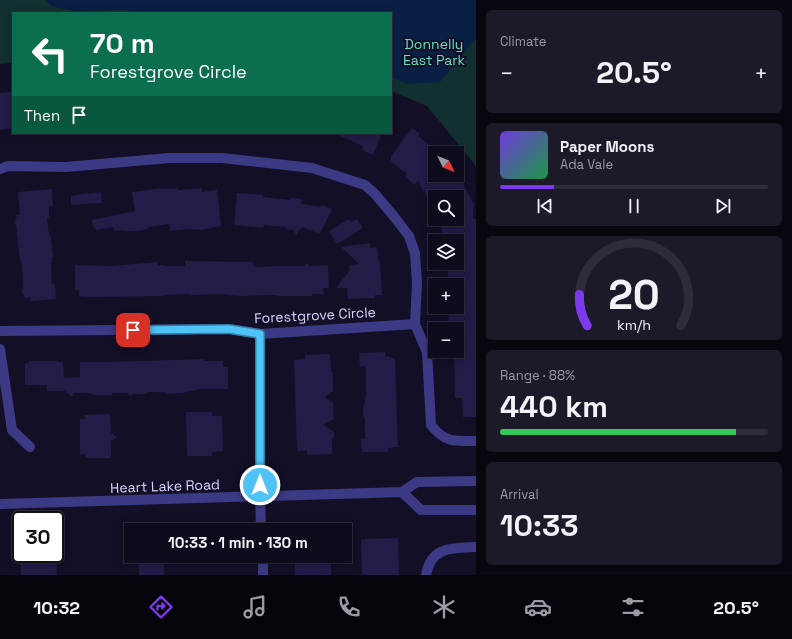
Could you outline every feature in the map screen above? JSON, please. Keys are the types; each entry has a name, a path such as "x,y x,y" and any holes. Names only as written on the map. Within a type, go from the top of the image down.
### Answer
{"street":[{"path":"0,169 8,166 66,167 169,158 222,158 312,168 365,185 375,194 409,236 415,253 417,283 415,324 427,352 431,425 438,434 450,440 476,441"},
{"name":"Forestgrove Circle","path":"0,331 229,329 260,334 415,324"},
{"path":"260,334 260,497 262,523"},
{"path":"0,349 12,430 30,447"},
{"name":"Heart Lake Road","path":"0,504 402,492 418,482 476,481"},
{"path":"402,492 421,510 476,510"},
{"path":"426,575 429,564 441,552 451,548 476,547"},
{"path":"263,563 263,575"}],"green space":[{"name":"Donnelly East Park","path":"0,0 476,0 476,166 464,151 464,146 460,146 427,106 392,91 392,12 12,12 12,63 0,64"}],"water":[{"name":"Donnelly East Park","path":"45,0 476,0 476,38 440,82 408,84 392,77 392,12 75,11 53,7"}],"building":[{"path":"12,92 12,128 0,130 0,93"},
{"path":"412,128 419,133 419,137 431,146 428,146 428,182 462,182 474,204 473,219 476,219 476,417 463,417 462,398 455,398 454,358 464,358 464,322 449,322 448,314 464,314 464,278 448,278 448,270 464,270 464,234 443,234 440,226 464,226 464,190 428,190 428,200 418,181 414,185 405,176 407,174 391,161 391,156"},
{"path":"335,134 382,134 373,155 362,150 363,146"},
{"path":"163,188 177,188 178,190 202,188 202,192 217,190 221,226 201,230 190,229 170,231 169,224 148,227 148,229 137,231 114,231 113,227 96,230 93,227 92,220 135,211 132,192"},
{"path":"52,189 53,206 49,207 49,217 47,219 53,257 51,263 52,284 55,284 56,299 31,301 31,297 25,298 22,293 22,264 20,261 15,222 17,215 20,215 18,192"},
{"path":"101,192 102,203 71,205 71,196"},
{"path":"237,193 263,195 263,197 290,200 290,198 302,199 301,204 321,207 322,205 332,209 320,234 302,227 296,235 294,230 286,229 286,227 264,225 263,228 234,225"},
{"path":"349,219 351,222 357,219 363,228 337,244 329,231"},
{"path":"370,243 370,248 377,247 380,262 382,295 375,295 375,298 348,299 347,288 336,288 350,270 349,265 359,264 341,247"},
{"path":"185,261 252,262 255,267 305,266 307,263 310,266 328,265 329,288 323,288 324,294 312,294 312,296 190,294 93,297 79,296 79,290 75,290 75,265 112,266 158,262 158,265 164,266 185,266"},
{"path":"385,352 385,357 390,356 390,358 395,358 398,447 388,448 388,452 362,452 361,439 365,439 365,418 363,416 363,408 366,397 366,366 360,367 359,353"},
{"path":"330,354 331,371 333,372 333,391 325,397 333,403 334,419 323,425 334,432 334,437 332,439 332,454 307,455 307,450 297,451 294,360 305,359 305,355"},
{"path":"204,359 204,361 223,361 223,367 228,367 228,389 201,389 184,393 165,394 165,392 148,392 147,394 133,394 131,396 127,393 93,395 90,393 74,393 72,397 65,391 47,391 47,385 25,385 25,363 29,363 29,361 63,362 64,378 80,377 80,362"},
{"path":"186,412 212,412 212,416 222,416 223,451 212,452 212,456 187,456"},
{"path":"110,414 111,433 117,437 111,441 111,458 85,458 85,454 80,454 80,419 85,419 84,415"},
{"path":"398,538 399,575 362,575 361,539"},
{"path":"20,563 56,563 57,575 21,575"},
{"path":"138,563 164,563 164,575 139,575"},
{"path":"295,563 331,563 331,575 295,575"}],"route":[{"path":"133,330 229,329 260,334 260,485"}]}
